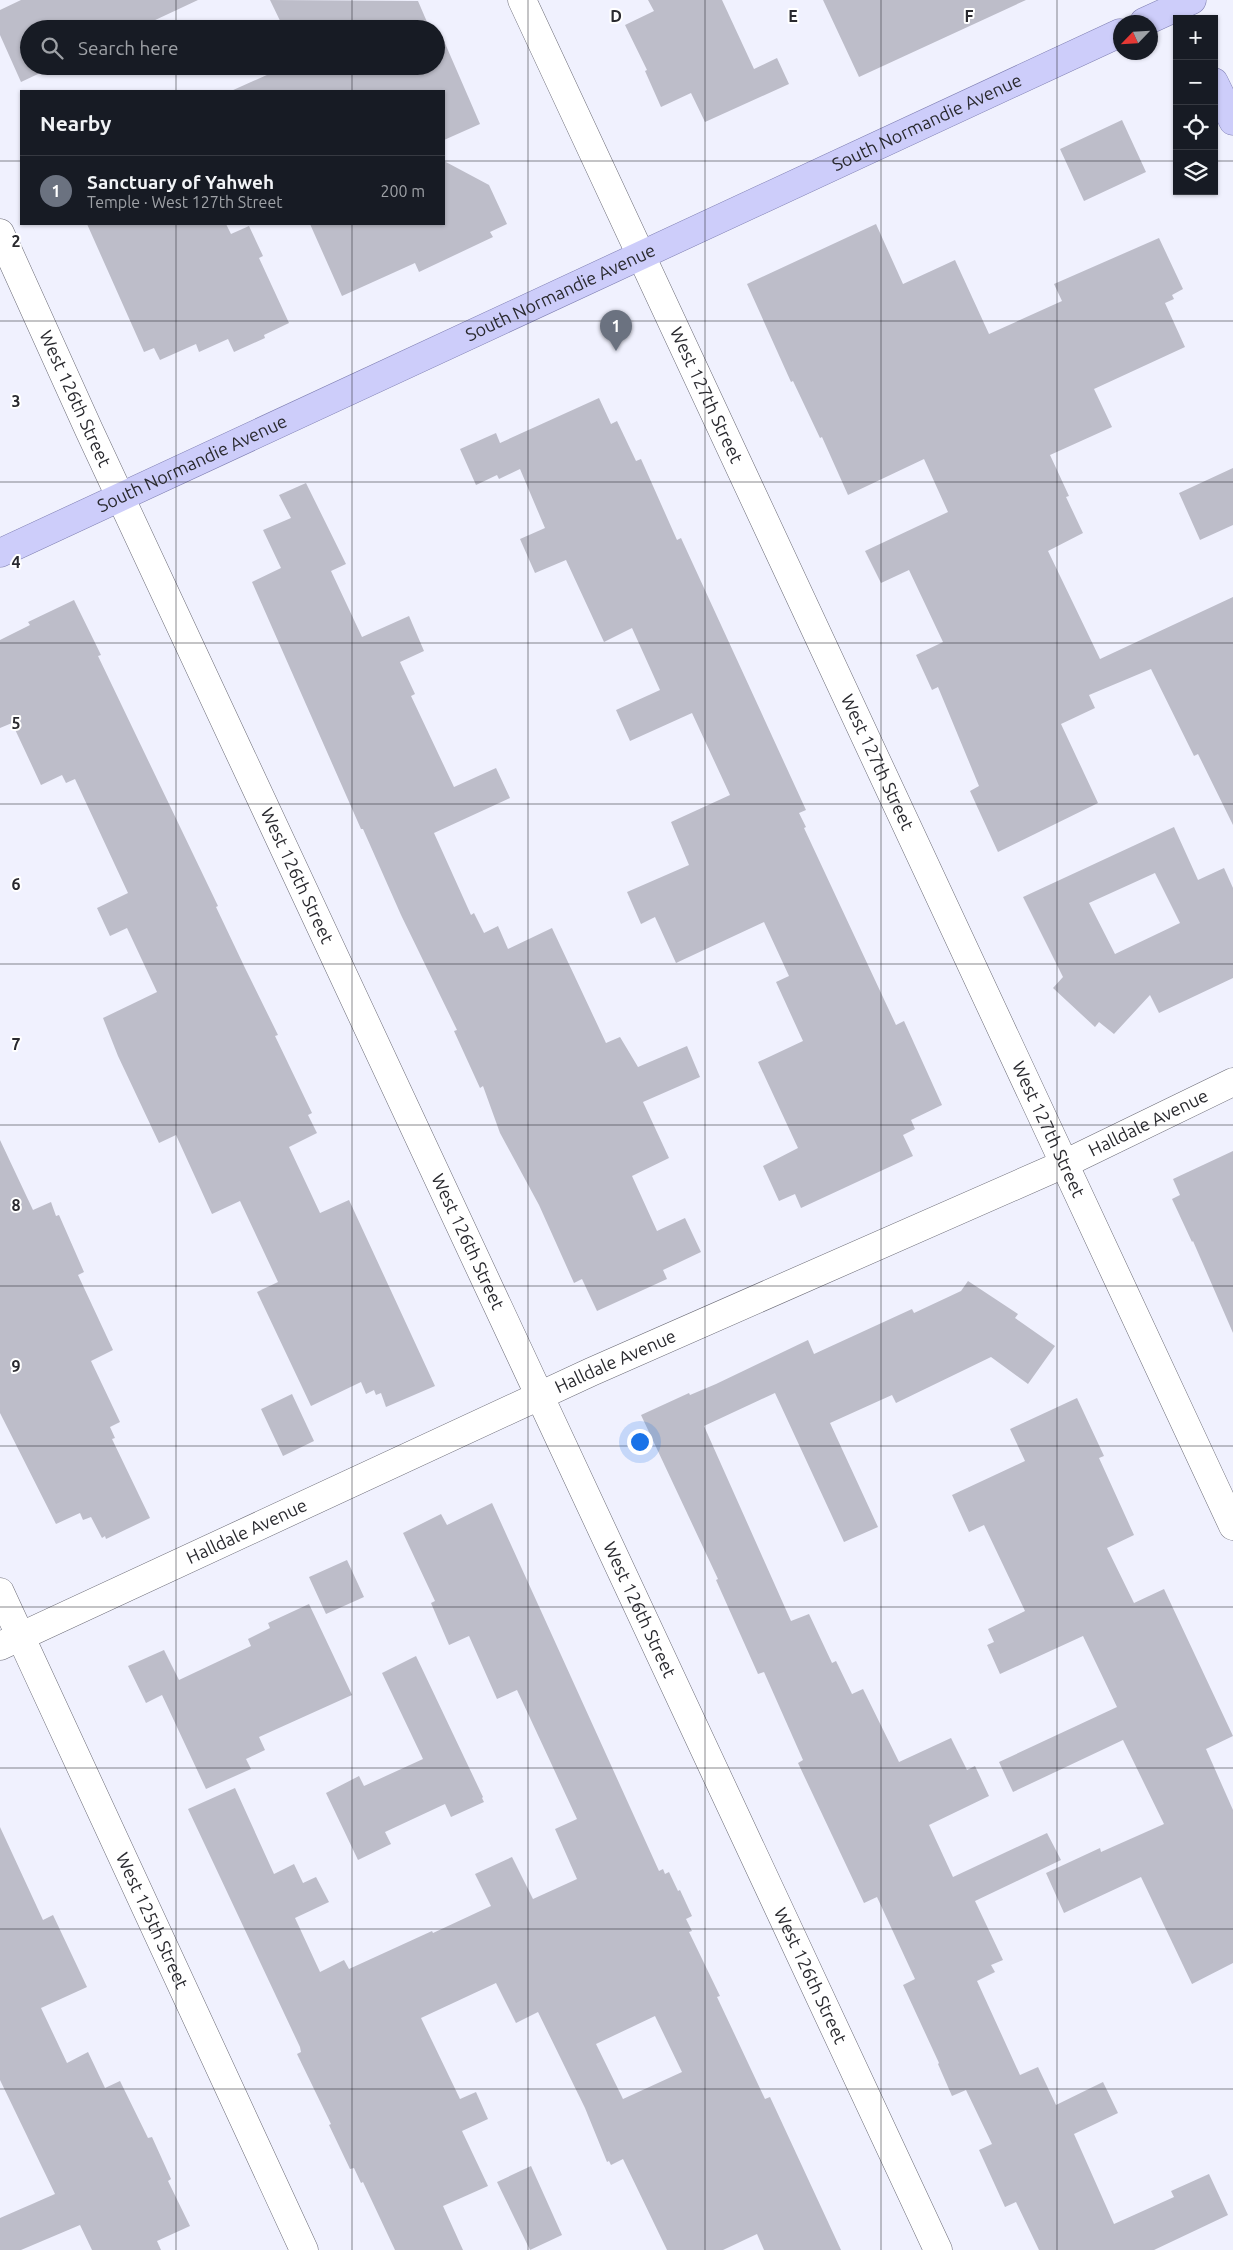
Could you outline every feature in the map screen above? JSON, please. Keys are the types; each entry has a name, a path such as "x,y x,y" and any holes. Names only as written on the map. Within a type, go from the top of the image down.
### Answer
{"main road":[{"path":"1158,16 1183,6"},
{"name":"South Normandie Avenue","path":"0,553 1113,36"},
{"path":"1218,90 1233,121"}],"street":[{"name":"West 127th Street","path":"522,0 1233,1526"},
{"name":"West 126th Street","path":"0,233 539,1396 938,2250"},
{"name":"Halldale Avenue","path":"10,1641 539,1396 1064,1164 1233,1082"},
{"name":"West 125th Street","path":"0,1592 10,1641 304,2250"}],"building":[{"path":"21,0 198,0 155,20 20,20 20,75 36,75 21,82 0,35 0,10"},
{"path":"270,0 418,1 426,20 280,20"},
{"path":"648,0 722,0 754,69 777,58 789,84 705,122 691,93 661,107 645,71 647,70 625,25 654,11"},
{"path":"823,0 1026,0 859,77"},
{"path":"445,43 480,124 445,140 445,90 233,90 267,75 445,75"},
{"path":"1122,120 1146,172 1084,201 1060,149"},
{"path":"445,162 489,185 507,224 490,232 493,237 419,272 415,263 342,296 310,225 445,225"},
{"path":"876,224 903,284 955,260 989,334 1062,301 1054,284 1159,238 1183,289 1172,295 1174,299 1165,303 1185,347 1094,389 1112,427 1050,455 1069,496 1066,497 1083,533 1048,551 1100,659 1233,597 1233,825 1198,754 1194,756 1151,669 1089,695 1095,708 1061,724 1098,803 998,852 970,791 979,786 938,687 932,690 916,655 943,642 909,570 881,583 865,551 948,512 924,459 848,495 822,437 820,438 793,381 791,382 747,284"},
{"path":"87,225 226,225 231,234 249,226 263,256 259,258 289,323 264,335 265,338 234,352 228,339 199,352 196,344 160,360 154,348 144,352"},
{"path":"599,398 611,424 617,421 636,461 641,459 677,540 681,538 806,810 799,813 806,827 804,828 896,1025 904,1021 942,1105 911,1120 915,1129 903,1135 913,1156 801,1208 795,1194 779,1201 763,1166 798,1148 758,1062 803,1041 776,982 789,976 764,922 676,963 655,917 641,924 627,892 689,865 671,822 730,795 692,713 630,741 616,710 660,690 632,628 604,642 566,560 535,573 520,539 545,528 520,469 499,479 497,475 476,485 460,449 496,433 500,443"},
{"path":"1233,468 1233,525 1200,540 1179,493"},
{"path":"306,483 346,564 331,571 362,637 409,616 424,651 400,662 415,694 411,696 454,787 496,768 510,798 434,833 471,915 474,913 484,933 498,926 508,949 552,928 606,1043 620,1037 638,1067 687,1046 700,1077 643,1102 669,1158 632,1176 657,1231 685,1218 701,1252 663,1270 667,1279 597,1311 582,1279 574,1283 539,1205 500,1133 483,1086 480,1088 454,1031 457,1030 401,915 363,829 361,829 252,582 281,568 263,530 291,518 279,495"},
{"path":"74,600 101,655 98,656 278,1035 275,1036 312,1113 308,1115 317,1133 289,1147 320,1213 349,1200 435,1386 386,1407 381,1393 376,1395 374,1390 366,1394 361,1382 311,1406 257,1292 278,1282 240,1201 212,1214 176,1135 159,1143 118,1056 103,1018 157,992 127,928 110,936 97,908 128,893 75,779 66,783 62,775 41,785 12,723 0,728 0,640 30,625 28,622"},
{"path":"1174,827 1198,880 1224,868 1233,888 1233,978 1159,1013 1150,995 1114,1034 1099,1022 1095,1027 1053,988 1063,977 1023,897","holes":["1155,873 1180,923 1115,954 1089,903"]},
{"path":"0,1140 33,1210 51,1202 56,1216 59,1215 84,1272 78,1275 113,1350 91,1361 120,1422 110,1427 115,1438 112,1439 150,1518 106,1539 105,1536 102,1538 91,1517 83,1520 80,1513 56,1524 0,1413"},
{"path":"1233,1151 1233,1333 1193,1241 1172,1199 1180,1195 1173,1179"},
{"path":"968,1281 1018,1314 1015,1318 1055,1346 1028,1384 991,1357 896,1403 892,1395 830,1423 878,1527 844,1542 775,1393 704,1426 791,1621 809,1614 832,1663 836,1661 852,1694 863,1689 899,1762 951,1738 967,1770 975,1766 989,1796 929,1825 953,1877 1047,1833 1061,1860 975,1901 1003,1960 991,1965 995,1972 977,1981 1020,2075 1038,2067 1056,2105 1103,2082 1118,2113 1074,2134 1114,2224 1174,2197 1171,2191 1209,2174 1228,2215 1154,2250 1039,2250 1016,2202 1005,2207 979,2150 992,2144 966,2090 952,2096 903,1985 915,1979 877,1897 864,1903 798,1763 803,1760 764,1672 758,1674 716,1580 718,1579 641,1415 689,1393 690,1395 716,1384 808,1340 814,1354 912,1309 914,1313 961,1291"},
{"path":"292,1394 314,1441 283,1456 261,1409"},
{"path":"1077,1398 1104,1456 1099,1458 1134,1535 1107,1548 1134,1603 1164,1589 1233,1736 1206,1749 1233,1810 1233,1963 1192,1984 1141,1877 1064,1913 1046,1873 1100,1848 1101,1852 1164,1824 1123,1740 1013,1792 999,1762 1117,1707 1083,1636 1000,1674 987,1645 994,1642 988,1629 1025,1611 984,1525 969,1532 952,1495 1025,1461 1010,1429"},
{"path":"492,1503 659,1871 663,1869 665,1874 669,1872 678,1891 680,1890 692,1916 686,1919 692,1931 689,1932 720,1996 717,1997 765,2099 770,2097 841,2250 764,2250 757,2234 723,2250 667,2250 623,2159 611,2165 609,2161 607,2162 585,2108 538,2012 516,2023 496,1983 421,2018 460,2099 476,2092 488,2119 462,2131 488,2186 443,2206 463,2250 395,2250 363,2182 361,2183 354,2168 350,2169 329,2125 331,2124 297,2054 301,2052 300,2047 188,1809 235,1788 274,1874 294,1864 303,1883 316,1877 329,1902 295,1918 320,1972 344,1960 349,1969 491,1906 475,1874 512,1857 533,1899 577,1879 555,1829 577,1819 517,1690 497,1699 469,1636 449,1645 431,1603 435,1601 403,1533 441,1514 447,1525","holes":["655,2016 682,2072 623,2099 596,2044"]},
{"path":"347,1560 364,1597 326,1614 309,1577"},
{"path":"309,1604 352,1695 259,1737 265,1750 246,1759 251,1769 206,1789 162,1695 146,1703 128,1666 164,1650 179,1680 251,1646 248,1639 270,1628 268,1623"},
{"path":"416,1656 484,1802 451,1817 445,1804 385,1832 391,1844 358,1860 326,1793 359,1776 364,1786 423,1759 382,1673"},
{"path":"0,1827 43,1920 53,1915 87,1987 41,2008 67,2063 88,2052 105,2088 120,2081 148,2138 152,2137 171,2179 168,2181 190,2226 157,2241 161,2250 92,2250 80,2225 21,2250 0,2250 0,2218 55,2194 0,2080"},
{"path":"531,2166 562,2235 530,2250 497,2182"}],"place":[{"name":"Sanctuary of Yahweh","path":"616,351"}]}
